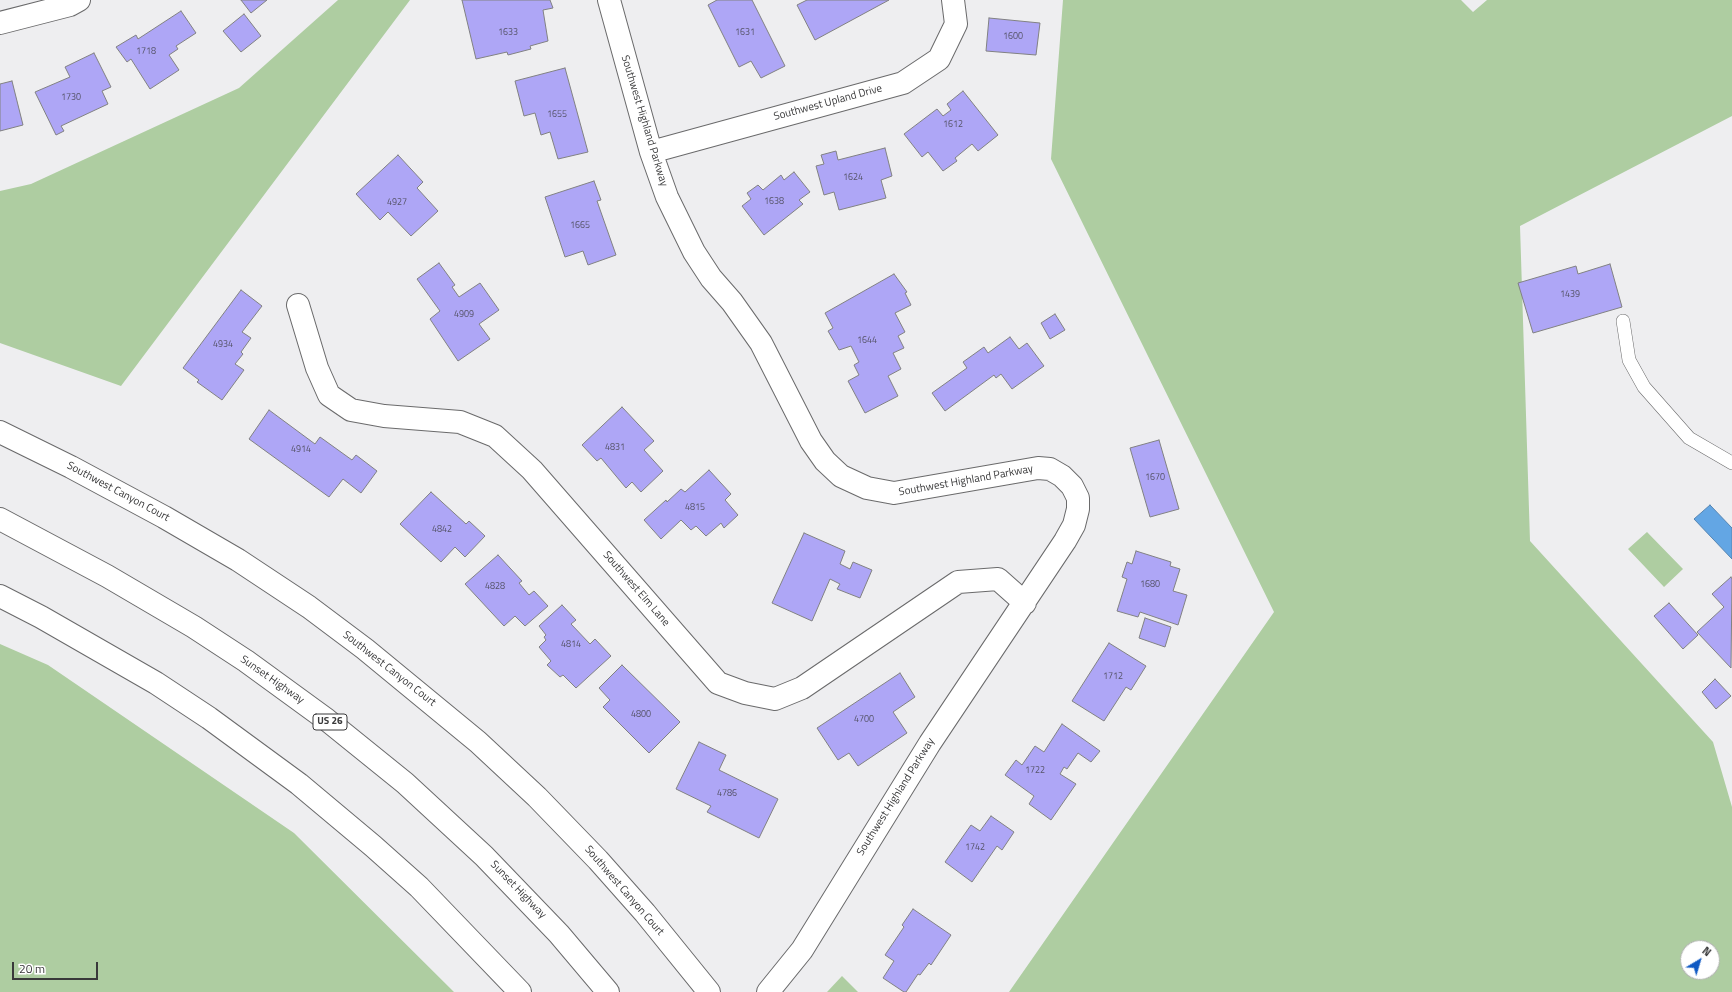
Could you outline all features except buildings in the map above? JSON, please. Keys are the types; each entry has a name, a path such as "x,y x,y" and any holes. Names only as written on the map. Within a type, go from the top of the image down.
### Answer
{"main road":[{"path":"0,23 70,5 79,0"},
{"name":"Southwest Highland Parkway","path":"609,0 651,152 667,196 694,252 711,278 732,302 761,343 811,440 825,461 841,476 867,488 894,493 1038,468 1050,469 1062,476 1072,486 1078,498 1078,509 1074,525 1025,603 930,743 802,950 768,992"},
{"name":"Southwest Upland Drive","path":"651,152 903,83 939,59 956,24 953,0"},
{"name":"Southwest Elm Lane","path":"298,305 317,368 329,395 351,410 384,416 460,422 495,436 532,470 718,683 745,693 775,699 802,688 958,582 998,579 1025,603"},
{"name":"Southwest Canyon Court","path":"0,432 71,467 164,517 308,607 365,649 478,742 537,797 598,860 640,907 709,992"},
{"name":"Sunset Highway","path":"0,519 100,572 194,627 246,661 327,720 405,783 484,856 559,934 608,992"},
{"path":"0,596 41,617 156,683 209,718 298,784 420,887 520,992"}],"lane":[{"path":"1624,321 1629,360 1644,387 1690,438 1732,462"}],"green space":[{"path":"338,0 410,0 121,386 0,343 0,191 31,184 239,88"},
{"path":"1063,0 1461,0 1473,12 1487,0 1732,0 1732,116 1520,226 1530,541 1713,742 1732,807 1732,992 1009,992 1274,612 1051,159"},
{"path":"1647,532 1683,569 1664,587 1628,549"},
{"path":"0,644 48,665 294,833 454,992 0,992"},
{"path":"842,976 858,992 827,992"}],"water":[{"path":"1710,505 1732,528 1732,559 1694,519"}]}
